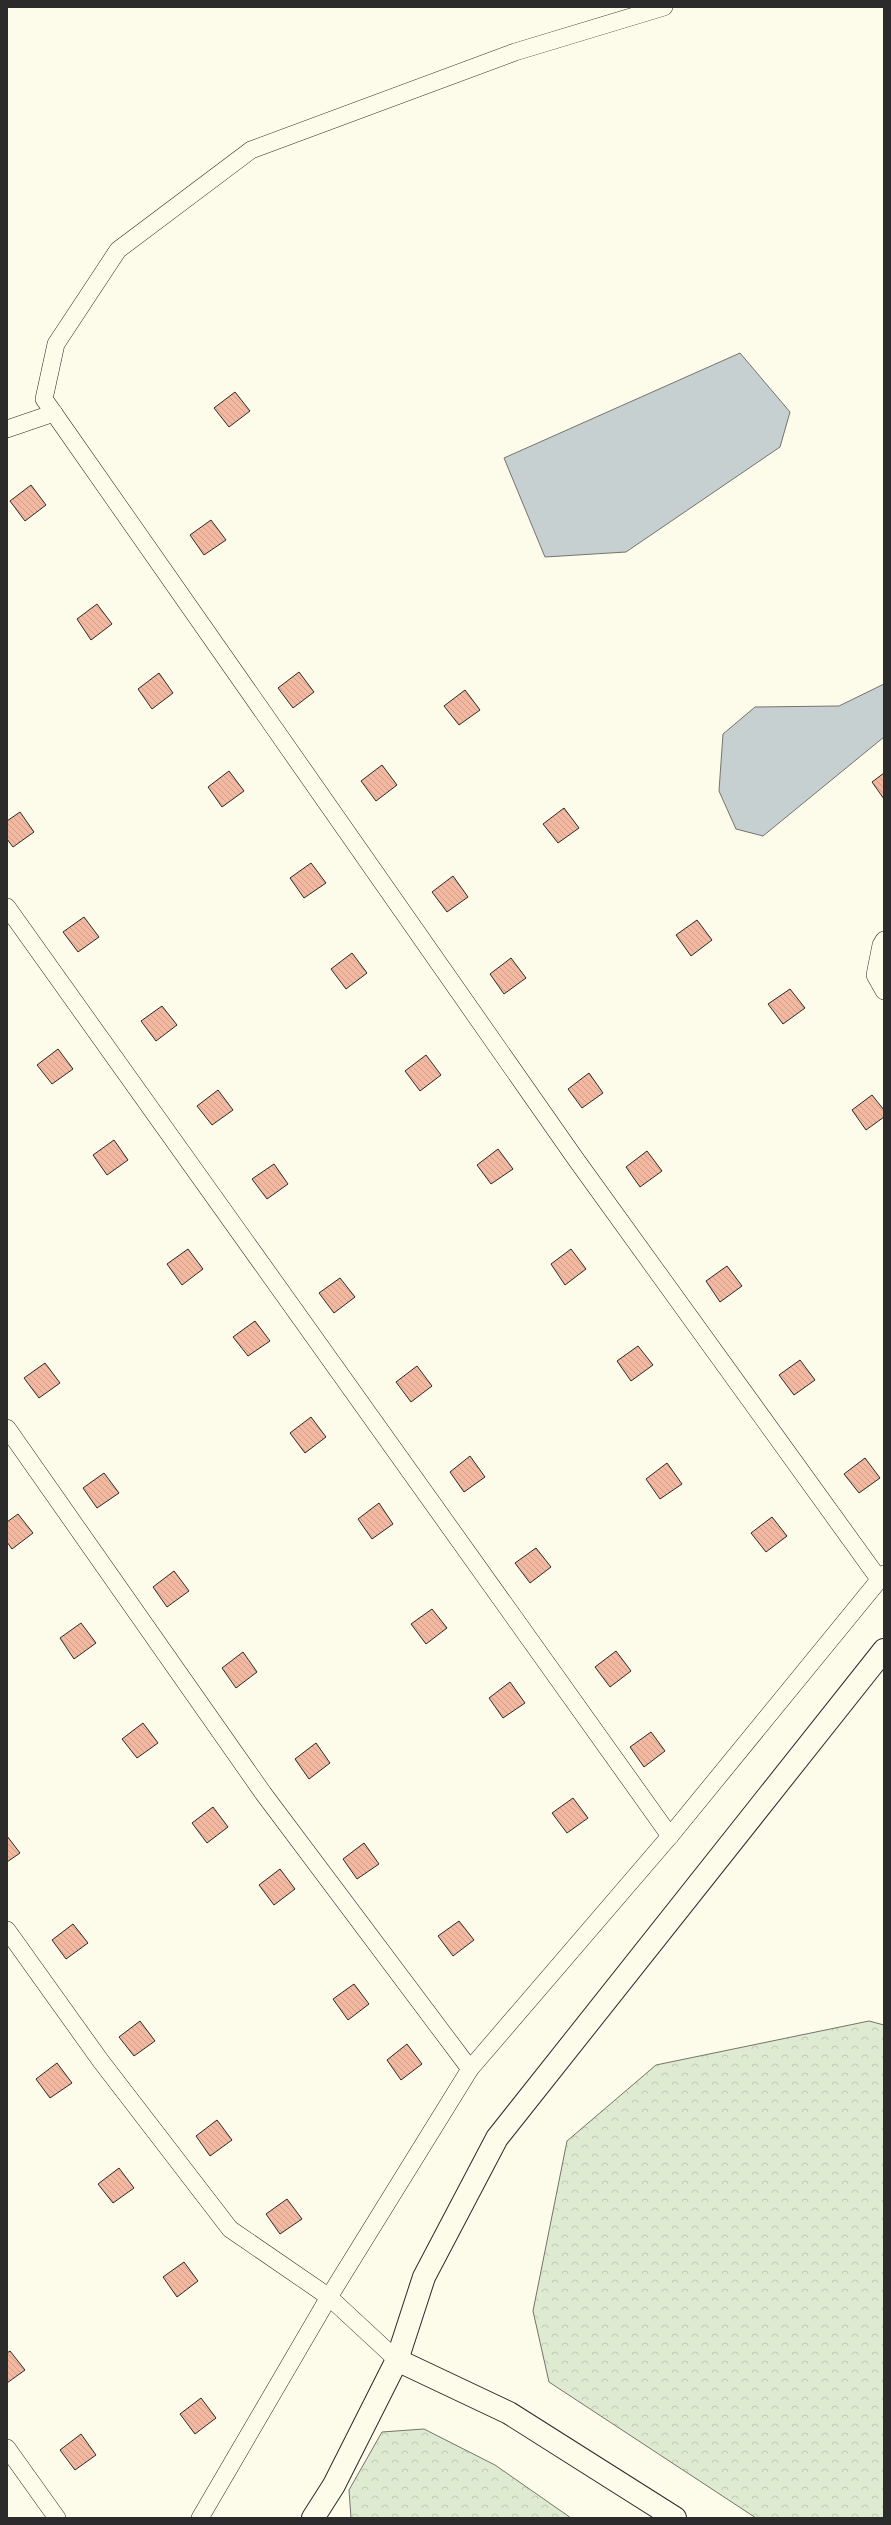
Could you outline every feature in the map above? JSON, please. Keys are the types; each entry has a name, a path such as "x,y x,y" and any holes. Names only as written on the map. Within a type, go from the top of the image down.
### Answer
{"street":[{"path":"313,2518 334,2485 397,2360 424,2277 497,2138 884,1650"},
{"path":"397,2360 509,2413 675,2518"}],"lane":[{"path":"200,2518 328,2297 470,2069 670,1836 881,1576 575,1158 44,399 56,344 118,250 251,150 515,52 664,7"},
{"path":"7,429 54,413"},
{"path":"7,907 670,1836"},
{"path":"884,940 881,945 875,975 884,991"},
{"path":"7,1428 263,1793 470,2069"},
{"path":"7,1930 100,2060 230,2229 328,2297 397,2360"},
{"path":"7,2448 57,2518"}],"green space":[{"path":"869,2021 884,2025 884,2518 756,2518 549,2382 533,2311 567,2141 656,2065"},
{"path":"424,2429 495,2465 571,2518 351,2518 349,2490 382,2432"}],"shaded area":[{"path":"740,353 790,412 780,447 626,552 545,557 504,458"},
{"path":"884,684 884,737 763,836 736,829 719,791 723,734 755,707 839,706"}],"building":[{"path":"235,392 250,411 229,427 214,408"},
{"path":"31,485 46,505 25,521 10,501"},
{"path":"211,520 226,540 204,555 190,535"},
{"path":"97,604 112,624 91,640 77,619"},
{"path":"299,672 314,692 293,708 278,688"},
{"path":"159,673 173,693 152,709 138,689"},
{"path":"465,690 480,710 459,725 444,706"},
{"path":"382,765 397,785 376,801 361,781"},
{"path":"229,771 244,791 222,807 208,787"},
{"path":"884,773 884,799 872,782"},
{"path":"564,808 579,828 558,843 543,824"},
{"path":"20,812 34,832 13,847 7,839 7,821"},
{"path":"311,863 326,883 304,898 290,878"},
{"path":"453,876 468,897 447,912 432,892"},
{"path":"84,917 99,937 78,952 63,932"},
{"path":"697,920 712,940 691,956 676,935"},
{"path":"352,953 367,973 346,989 331,969"},
{"path":"511,958 526,978 504,994 490,974"},
{"path":"790,989 805,1008 783,1024 768,1004"},
{"path":"162,1006 177,1025 156,1041 141,1021"},
{"path":"58,1049 73,1069 52,1084 37,1065"},
{"path":"426,1055 441,1075 420,1091 405,1071"},
{"path":"589,1073 603,1093 582,1108 568,1089"},
{"path":"218,1090 233,1110 212,1125 197,1106"},
{"path":"872,1095 884,1110 884,1117 866,1130 852,1110"},
{"path":"114,1140 128,1160 107,1175 93,1155"},
{"path":"498,1149 513,1169 491,1184 477,1165"},
{"path":"647,1151 662,1171 640,1187 626,1167"},
{"path":"274,1164 288,1184 267,1199 252,1179"},
{"path":"188,1249 203,1269 182,1285 167,1264"},
{"path":"571,1249 586,1269 565,1285 551,1264"},
{"path":"727,1266 742,1286 720,1302 706,1281"},
{"path":"340,1278 355,1297 334,1313 319,1293"},
{"path":"255,1321 270,1341 248,1356 233,1337"},
{"path":"638,1346 653,1365 631,1381 617,1361"},
{"path":"800,1360 815,1380 794,1395 779,1375"},
{"path":"45,1363 60,1383 39,1398 24,1378"},
{"path":"417,1366 432,1386 411,1402 396,1382"},
{"path":"311,1417 326,1437 305,1453 290,1433"},
{"path":"470,1456 485,1477 464,1492 450,1472"},
{"path":"865,1458 880,1478 859,1493 844,1474"},
{"path":"667,1463 682,1484 660,1499 646,1479"},
{"path":"104,1473 119,1493 97,1508 83,1488"},
{"path":"379,1503 393,1524 372,1539 358,1519"},
{"path":"18,1514 33,1533 12,1549 7,1542 7,1522"},
{"path":"772,1517 787,1536 766,1552 751,1533"},
{"path":"536,1548 551,1567 530,1583 515,1563"},
{"path":"174,1571 189,1591 167,1607 153,1587"},
{"path":"432,1609 447,1628 426,1644 411,1624"},
{"path":"81,1623 96,1643 74,1659 60,1638"},
{"path":"616,1651 631,1671 610,1687 595,1667"},
{"path":"243,1652 257,1672 236,1688 222,1668"},
{"path":"510,1682 525,1703 503,1718 489,1698"},
{"path":"143,1723 158,1743 137,1758 122,1739"},
{"path":"651,1732 665,1751 644,1767 630,1747"},
{"path":"316,1743 330,1763 309,1779 295,1759"},
{"path":"573,1798 588,1818 567,1833 552,1813"},
{"path":"213,1807 228,1827 207,1843 192,1823"},
{"path":"7,1836 20,1853 7,1862"},
{"path":"364,1843 379,1864 357,1879 343,1859"},
{"path":"280,1869 295,1889 274,1905 259,1885"},
{"path":"459,1921 474,1940 453,1956 438,1936"},
{"path":"73,1924 88,1943 66,1959 52,1940"},
{"path":"354,1984 369,2004 348,2020 333,1999"},
{"path":"140,2021 155,2041 134,2056 119,2037"},
{"path":"407,2044 422,2064 401,2080 387,2060"},
{"path":"57,2063 72,2083 50,2098 36,2079"},
{"path":"217,2120 232,2140 210,2156 196,2136"},
{"path":"119,2168 134,2188 113,2203 98,2184"},
{"path":"287,2199 302,2219 280,2234 266,2214"},
{"path":"184,2262 198,2281 177,2297 163,2277"},
{"path":"10,2351 25,2370 7,2383 7,2353"},
{"path":"201,2398 216,2418 195,2434 180,2414"},
{"path":"81,2434 96,2455 75,2470 60,2450"}]}
